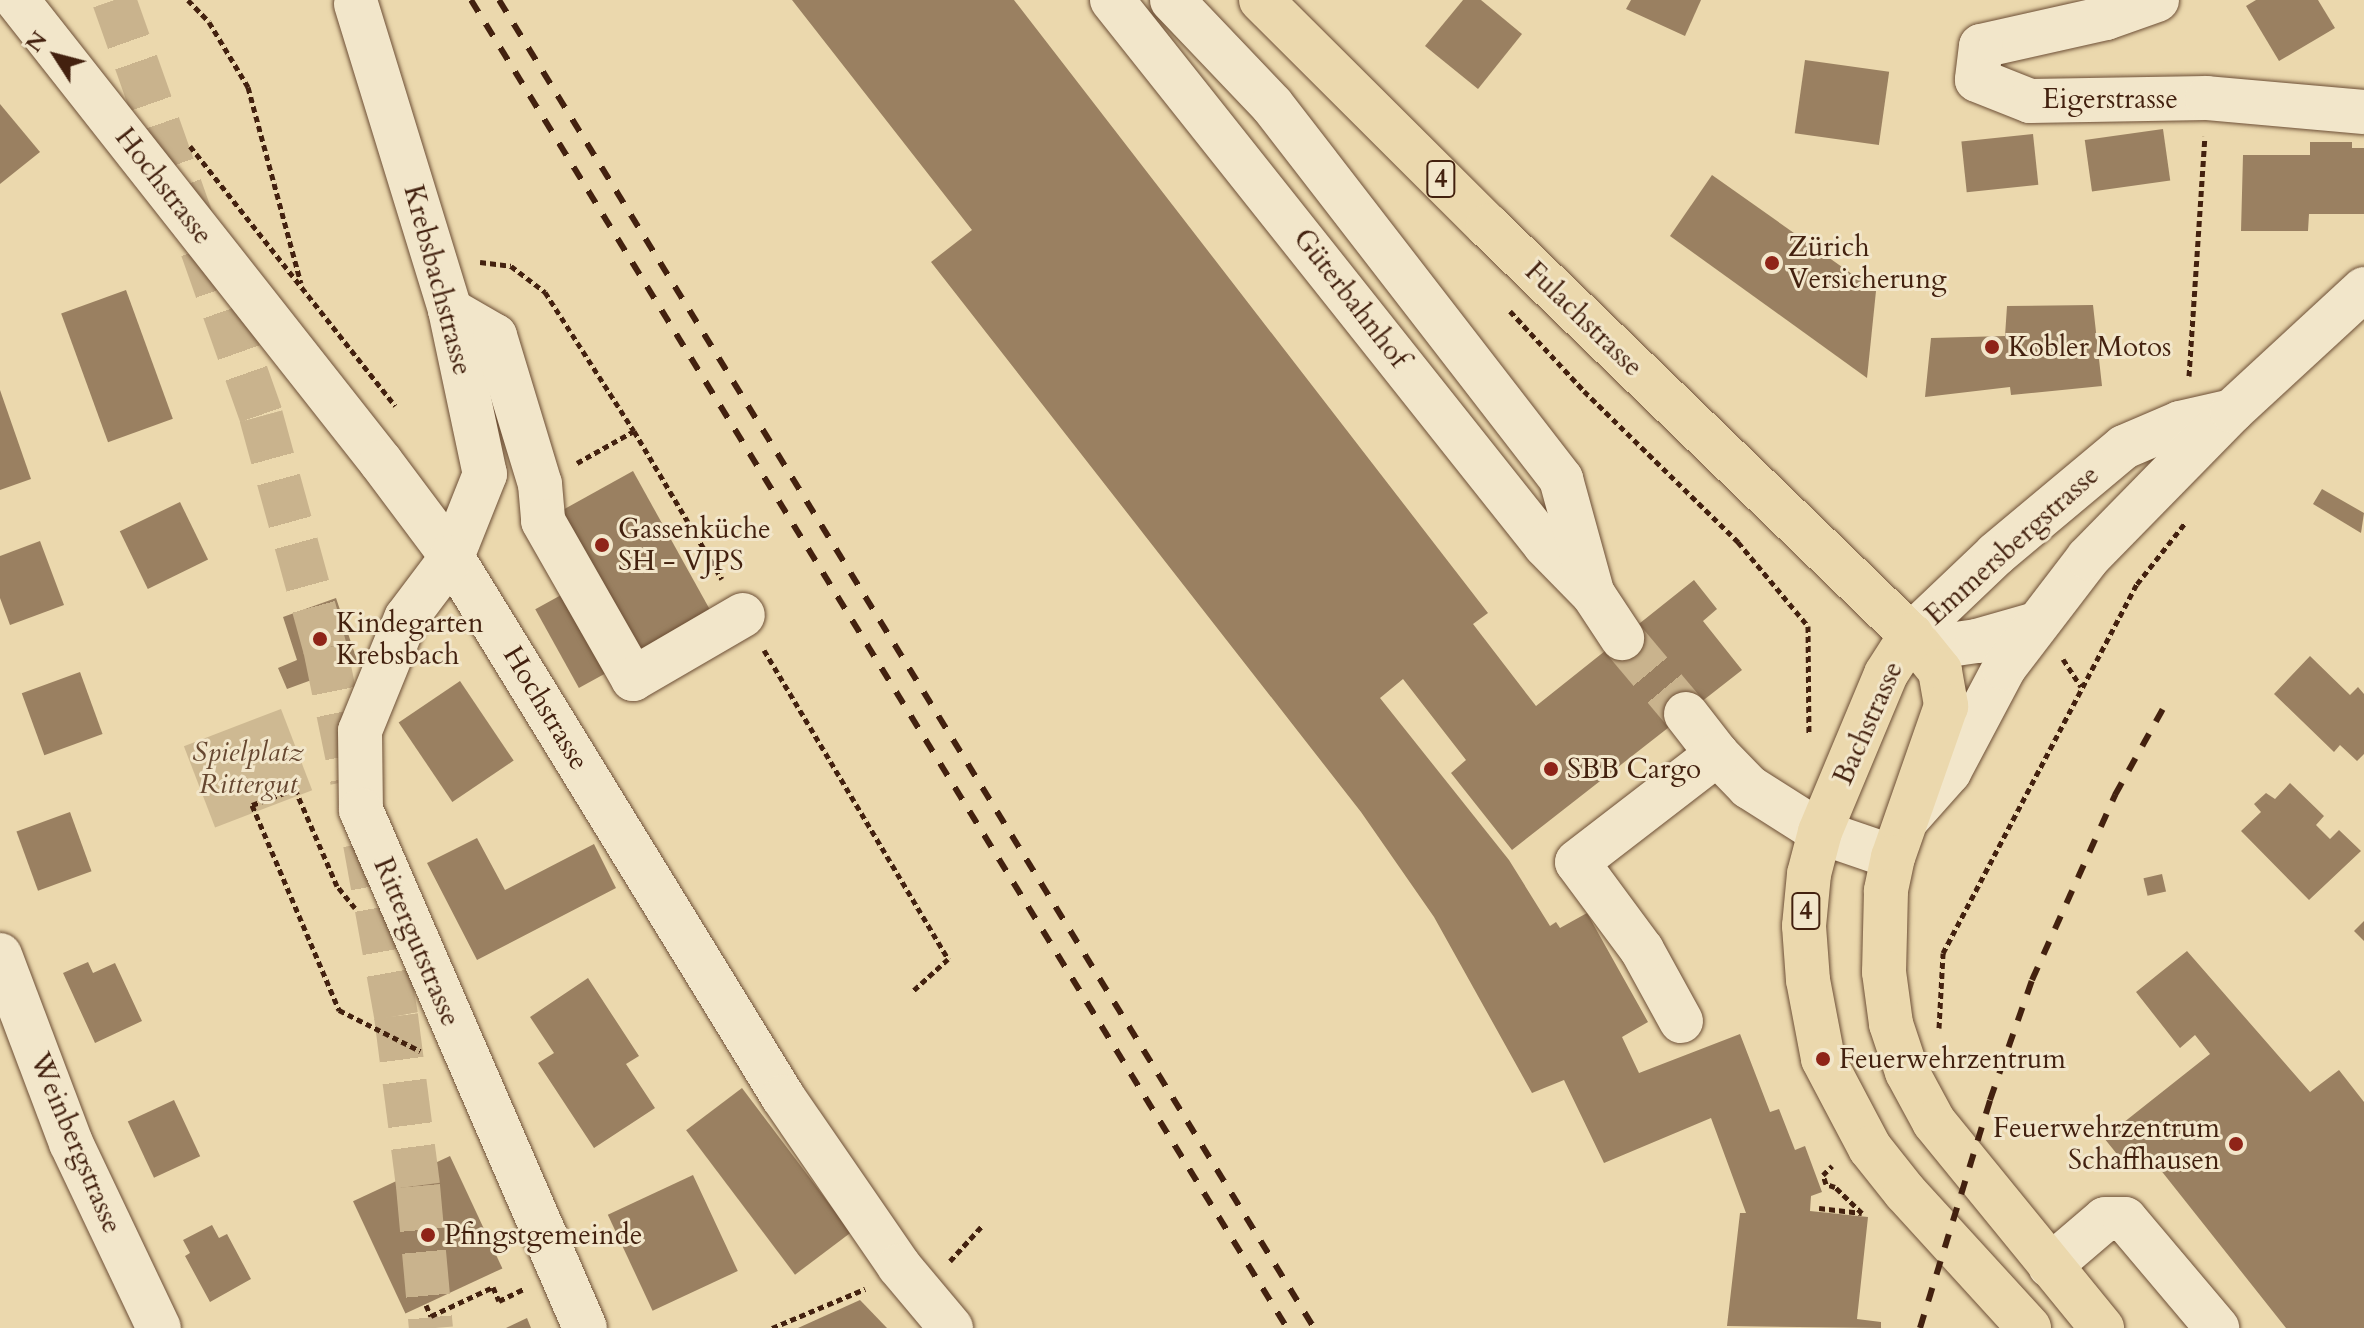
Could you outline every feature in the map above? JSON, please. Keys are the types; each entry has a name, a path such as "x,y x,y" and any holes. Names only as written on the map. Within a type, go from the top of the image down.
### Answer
{"main road":[{"name":"Fulachstrasse","path":"1261,0 1488,226 1911,635"},
{"name":"Bachstrasse","path":"2011,1320 1870,1148 1823,1059 1808,980 1804,926 1809,874 1820,832 1886,674 1911,635 1940,671 1946,706 1886,891 1884,972 1891,1024 1907,1072 1934,1122 2102,1328"}],"street":[{"name":"Hochstrasse","path":"17,0 372,450 452,557 783,1097 899,1266 951,1328"},
{"name":"Güterbahnhof","path":"1112,0 1228,141 1545,545 1593,594 1622,638"},
{"name":"Güterbahnhof","path":"1172,0 1272,105 1561,479 1593,594"},
{"name":"Eigerstrasse","path":"2157,0 2106,18 1981,46 1977,80 2030,101 2207,98 2364,112"},
{"name":"Krebsbachstrasse","path":"356,4 450,310 485,474 452,557"},
{"path":"1228,141 1272,105"},
{"path":"1295,170 1418,328 1463,351"},
{"name":"Emmersbergstrasse","path":"1901,837 1949,772 2004,668 2048,639 2088,558 2232,411 2364,289"},
{"path":"450,310 495,336 540,484 543,521 633,679 743,615"},
{"name":"Emmersbergstrasse","path":"1911,635 1996,554 2124,447 2180,423 2232,411"},
{"name":"Rittergutstrasse","path":"452,557 406,618 360,731 361,810 474,1078 585,1328"},
{"name":"Emmersbergstrasse","path":"1911,635 1956,644 2048,639"},
{"path":"1686,714 1717,754 1749,787 1820,832 1901,837"},
{"path":"1681,1021 1642,950 1577,862 1717,754"},
{"name":"Weinbergstrasse","path":"0,955 71,1143 159,1328"},
{"path":"2050,1266 2105,1219 2125,1219 2217,1328"}],"path":[{"path":"188,0 209,22 248,87 302,285"},
{"path":"2189,376 2207,98"},
{"path":"450,310 476,262 511,266 545,292 634,431 948,959 913,991"},
{"path":"540,484 634,431"},
{"path":"1939,1036 1943,953 2137,584 2186,523 2187,458"},
{"path":"1808,626 1809,735"},
{"path":"2048,639 2082,688"},
{"path":"410,925 372,930 337,886 295,789 252,805 339,1010 474,1078"},
{"path":"1819,1208 1862,1213 1835,1187 1826,1184 1823,1175 1833,1165"},
{"path":"941,1271 982,1226"},
{"path":"772,1328 877,1284"},
{"path":"426,1305 431,1316 493,1287"}],"green space":[{"name":"Spielplatz Rittergut","path":"281,709 312,790 215,827 184,746"}],"building":[{"path":"792,0 1014,0 1488,613 1473,624 1536,706 1694,580 1717,609 1703,621 1742,670 1512,850 1451,773 1466,760 1403,679 1380,698 1509,860 1550,926 1556,922 1560,928 1587,913 1648,1022 1622,1037 1639,1073 1740,1034 1770,1112 1779,1109 1795,1150 1805,1146 1822,1192 1811,1196 1810,1211 1868,1217 1857,1319 1881,1322 1881,1328 1727,1326 1740,1213 1746,1213 1711,1118 1604,1163 1564,1080 1532,1093 1434,917 1361,812 931,262 972,230"},
{"path":"1463,0 1481,0 1522,34 1478,89 1425,46"},
{"path":"1631,0 1701,0 1685,36 1626,9"},
{"path":"2256,0 2318,0 2335,28 2279,61 2246,6"},
{"path":"1805,60 1889,72 1879,145 1795,133"},
{"path":"0,104 40,152 0,184"},
{"path":"2163,129 2170,180 2092,191 2085,140"},
{"path":"2033,134 2038,185 1967,192 1961,142"},
{"path":"2310,142 2352,142 2352,148 2364,148 2364,214 2309,214 2308,231 2241,231 2243,155 2310,155"},
{"name":"Zürich Versicherung","path":"1712,175 1876,291 1867,378 1670,236"},
{"path":"126,290 173,419 108,442 61,314"},
{"path":"2093,305 2102,386 2011,395 2010,387 1925,397 1931,338 2005,336 2007,306"},
{"path":"0,390 31,479 0,490"},
{"path":"633,471 713,615 637,657 557,513"},
{"path":"2322,489 2364,513 2361,533 2313,504"},
{"path":"180,502 208,560 148,589 120,531"},
{"path":"40,541 64,605 10,625 0,598 0,556"},
{"path":"572,589 616,668 579,688 535,609"},
{"name":"Kindegarten Krebsbach","path":"336,598 358,663 287,689 278,668 297,660 283,617"},
{"path":"2310,656 2350,695 2358,687 2364,694 2364,754 2357,761 2340,745 2334,752 2274,694"},
{"path":"80,672 103,734 44,755 22,693"},
{"path":"460,681 514,761 452,802 399,722"},
{"path":"2290,783 2324,816 2316,825 2330,839 2339,830 2361,851 2309,900 2241,831 2261,812 2254,804 2266,793 2275,799"},
{"path":"70,812 92,871 38,891 16,831"},
{"path":"477,838 505,890 594,844 616,888 477,960 427,863"},
{"path":"2162,874 2166,892 2148,896 2143,878"},
{"path":"2364,921 2364,941 2354,931"},
{"name":"Feuerwehrzentrum Schaffhausen","path":"2187,951 2310,1092 2339,1070 2364,1102 2364,1328 2286,1328 2144,1149 2125,1164 2104,1138 2210,1054 2195,1035 2180,1048 2136,992"},
{"path":"88,962 93,973 115,963 142,1021 95,1043 63,973"},
{"path":"588,978 639,1056 626,1064 655,1108 594,1148 538,1063 554,1053 530,1017"},
{"path":"742,1088 851,1233 795,1275 686,1130"},
{"path":"174,1100 200,1156 154,1178 128,1122"},
{"name":"Pfingstgemeinde","path":"450,1156 502,1268 405,1314 353,1201"},
{"path":"693,1175 738,1271 653,1311 608,1215"},
{"path":"212,1225 219,1238 227,1234 251,1279 210,1302 185,1256 190,1253 183,1240"},
{"path":"860,1300 887,1328 798,1328"},
{"path":"527,1318 531,1328 506,1328"}],"tunnel":[{"path":"114,0 261,416 325,648 352,780"},
{"path":"1622,638 1686,714"},
{"path":"365,843 396,1016 418,1186 431,1328"}],"railway":[{"path":"471,0 1287,1328"},
{"path":"499,0 1314,1328"},
{"path":"1920,1328 1990,1100 2032,980 2115,795 2169,698"}],"place":[{"name":"Zürich Versicherung","path":"1772,263"},
{"name":"Kobler Motos","path":"1992,347"},
{"name":"Gassenküche SH - VJPS","path":"602,545"},
{"name":"Kindegarten Krebsbach","path":"320,639"},
{"name":"SBB Cargo","path":"1551,769"},
{"name":"Feuerwehrzentrum","path":"1823,1059"},
{"name":"Feuerwehrzentrum Schaffhausen","path":"2236,1144"},
{"name":"Pfingstgemeinde","path":"428,1235"}]}
